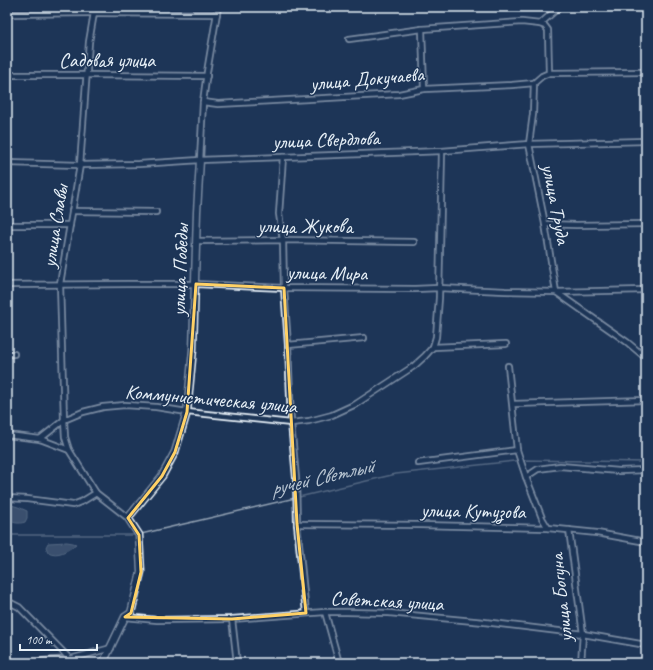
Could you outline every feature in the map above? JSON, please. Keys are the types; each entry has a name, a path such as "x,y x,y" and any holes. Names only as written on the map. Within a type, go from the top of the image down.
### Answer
{"street":[{"name":"улица Славы","path":"69,450 65,437 64,420 60,284 80,165 89,42 95,7"},
{"name":"улица Победы","path":"128,518 162,476 175,452 187,412 193,349 200,160 204,102 218,7"},
{"path":"548,30 545,26 540,24 559,7"},
{"path":"587,7 593,7"},
{"path":"630,7 646,10"},
{"path":"7,14 218,14"},
{"path":"549,16 549,73"},
{"name":"улица Докучаева","path":"349,39 422,29 522,22 540,24"},
{"path":"422,29 424,89"},
{"path":"534,83 542,76 549,73 646,72"},
{"name":"Садовая улица","path":"7,75 86,74 207,76"},
{"name":"улица Докучаева","path":"204,102 218,104 399,94 424,89 534,83"},
{"name":"улица Труда","path":"534,83 533,114 529,144 556,292"},
{"name":"улица Свердлова","path":"7,163 80,165 139,164 200,160 442,151 529,144 646,141"},
{"path":"442,151 439,298 436,337 433,347 506,344"},
{"path":"283,157 279,214 283,240 284,288 291,423 296,478 297,524 306,613"},
{"path":"72,211 156,212"},
{"path":"544,224 646,224"},
{"path":"7,225 70,225"},
{"name":"улица Жукова","path":"197,241 283,240 414,242"},
{"name":"улица Мира","path":"7,285 196,284 284,288 439,288 556,292 646,290"},
{"path":"556,292 627,342 646,358"},
{"path":"288,344 364,338"},
{"name":"Коммунистическая улица","path":"40,439 64,420 83,412 103,407 125,405 156,407 187,412 291,423 309,421 332,415 356,404 414,366 433,347"},
{"path":"7,354 14,354"},
{"name":"улица Богуна","path":"508,366 517,450 542,518 548,528"},
{"path":"513,404 646,400"},
{"path":"7,435 40,439 69,450 96,493 128,518 139,534 141,572 131,613 125,617 103,663"},
{"path":"418,463 517,450"},
{"path":"526,477 538,469 560,466 619,471 646,470"},
{"path":"7,498 73,505 96,493"},
{"name":"улица Кутузова","path":"297,524 548,528 597,533 646,542"},
{"name":"улица Богуна","path":"569,530 583,634 581,663"},
{"path":"7,601 19,607 71,661"},
{"path":"325,612 339,663"},
{"name":"Советская улица","path":"125,617 157,620 232,619 325,612 389,613 484,622 583,634 646,645"},
{"path":"232,619 237,663"},
{"path":"37,663 43,661 71,661 111,648"}],"highlighted area":[{"path":"196,284 284,288 297,524 306,613 232,619 125,617 131,613 141,572 139,535 128,518 162,476 175,452 187,412"}],"water":[{"path":"8,504 27,511 27,518 25,522 17,523 9,521"},
{"path":"67,542 76,544 59,554 48,552 46,547 48,543"}],"waterway":[{"name":"ручей Светлый","path":"299,497 396,474 523,460 646,462"},
{"name":"ручей Светлый","path":"141,534 295,498"},
{"name":"ручей Светлый","path":"7,535 137,535"}]}
